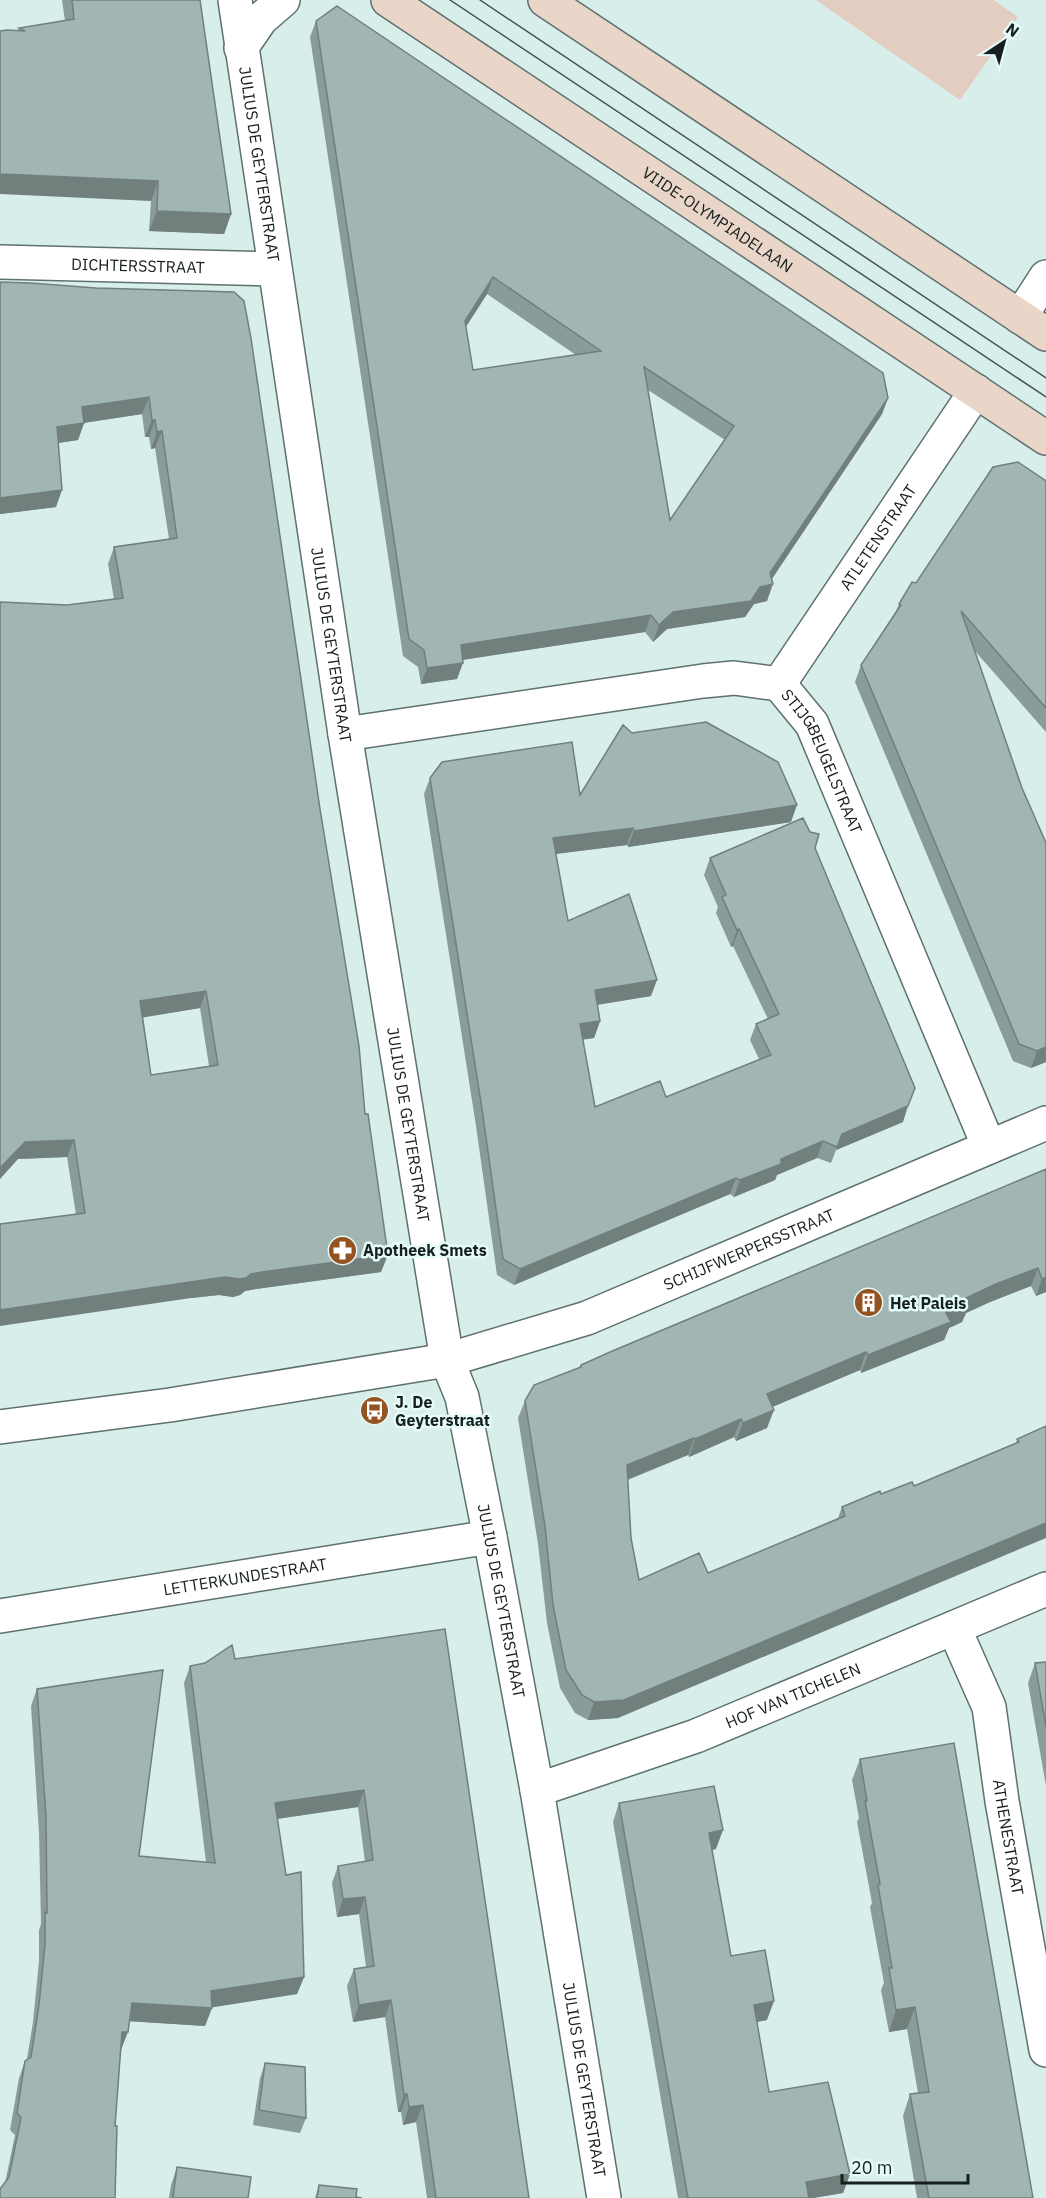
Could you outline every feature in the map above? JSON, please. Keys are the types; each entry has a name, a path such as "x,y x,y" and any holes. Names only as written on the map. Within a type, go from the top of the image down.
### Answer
{"main road":[{"name":"VIIDE-OLYMPIADELAAN","path":"388,0 1046,438"},
{"path":"545,0 1033,326"}],"street":[{"name":"JULIUS DE GEYTERSTRAAT","path":"235,0 345,734 447,1360 462,1397 490,1538 537,1790 604,2198"},
{"name":"JULIUS DE GEYTERSTRAAT","path":"241,48 261,19 283,0"},
{"name":"DICHTERSSTRAAT","path":"0,262 275,269"},
{"path":"1033,326 1046,277"},
{"name":"ATLETENSTRAAT","path":"779,684 976,391"},
{"name":"STIJGBEUGELSTRAAT","path":"345,734 703,681 734,678 779,684 812,724 989,1147"},
{"name":"SCHIJFWERPERSSTRAAT","path":"447,1360 587,1318 1046,1123"},
{"path":"0,1427 170,1405 447,1360"},
{"name":"LETTERKUNDESTRAAT","path":"0,1617 490,1538"},
{"name":"HOF VAN TICHELEN","path":"537,1790 696,1736 1046,1589"},
{"name":"ATHENESTRAAT","path":"954,1628 989,1707 1002,1801 1046,2050"}],"shaded area":[{"path":"816,0 994,0 1018,17 960,100"}],"building":[{"path":"72,0 200,0 231,214 157,211 158,181 0,174 0,31 25,31 19,28 74,19"},
{"path":"337,6 883,373 888,398 770,573 773,584 760,587 751,601 673,612 659,625 651,615 461,645 463,663 427,668 424,650 409,639 316,21","holes":["493,277 601,351 473,370 465,321","644,367 734,426 670,520"]},
{"path":"0,282 96,288 234,292 244,301 320,809 359,1046 365,1114 368,1114 388,1255 262,1272 239,1279 225,1277 0,1310 0,1224 85,1213 74,1140 25,1142 0,1168 0,602 67,605 123,598 114,547 177,538 162,431 157,432 155,420 152,420 149,397 82,407 84,423 57,427 62,490 0,498","holes":["206,991 218,1065 151,1075 140,1001"]},
{"path":"1018,462 1046,481 1046,708 961,611 1022,788 1046,843 1046,1047 1037,1051 1019,1044 861,665 901,605 899,604 912,582 916,583 993,467"},
{"path":"706,722 778,762 797,805 634,831 633,828 553,838 568,921 629,894 657,980 595,990 600,1021 580,1024 595,1107 660,1081 666,1097 771,1055 756,1024 779,1014 722,897 726,895 710,858 803,818 810,832 819,834 815,848 915,1088 908,1106 842,1134 837,1147 823,1141 781,1159 781,1164 740,1180 736,1178 520,1269 503,1259 430,778 442,762 572,742 580,795 623,725 632,733"},
{"path":"1046,1169 1046,1277 1042,1279 1038,1268 996,1284 966,1298 969,1304 946,1313 951,1322 868,1355 866,1352 767,1394 774,1410 743,1423 741,1419 627,1465 631,1538 639,1580 699,1553 708,1573 845,1516 842,1507 880,1491 881,1494 912,1482 914,1486 1019,1442 1017,1439 1046,1426 1046,1523 624,1700 594,1702 582,1695 566,1670 553,1605 545,1526 525,1401 534,1385"},
{"path":"445,1629 529,2198 436,2198 423,2105 409,2107 407,2094 404,2095 391,2000 359,2005 354,1969 374,1966 365,1897 343,1899 338,1866 373,1860 364,1790 275,1803 286,1875 301,1872 304,1977 211,1991 212,2008 132,2003 128,2032 122,2032 115,2126 117,2126 115,2198 0,2198 0,2189 9,2177 21,2118 17,2113 25,2061 31,2057 45,1944 46,1816 37,1689 163,1670 139,1856 215,1863 190,1666 205,1663 232,1645 235,1659"},
{"path":"1046,1662 1046,1727 1035,1663"},
{"path":"954,1743 1033,2198 929,2198 910,2094 929,2092 915,2007 896,2010 889,1968 892,1968 878,1885 880,1884 860,1759"},
{"path":"714,1786 723,1830 709,1833 731,1956 765,1950 774,2001 754,2005 769,2092 828,2082 850,2174 806,2182 809,2198 688,2198 619,1803"},
{"path":"265,2063 305,2067 306,2118 259,2110"},
{"path":"177,2167 251,2177 248,2198 173,2198"},
{"path":"319,2185 357,2189 356,2197 362,2198 317,2198"}],"tram line":[{"path":"450,0 1046,397"},
{"path":"480,0 1046,378"}],"place":[{"name":"Apotheek Smets","path":"342,1250"},
{"name":"Het Paleis","path":"869,1303"},
{"name":"J. De Geyterstraat","path":"374,1411"}]}
